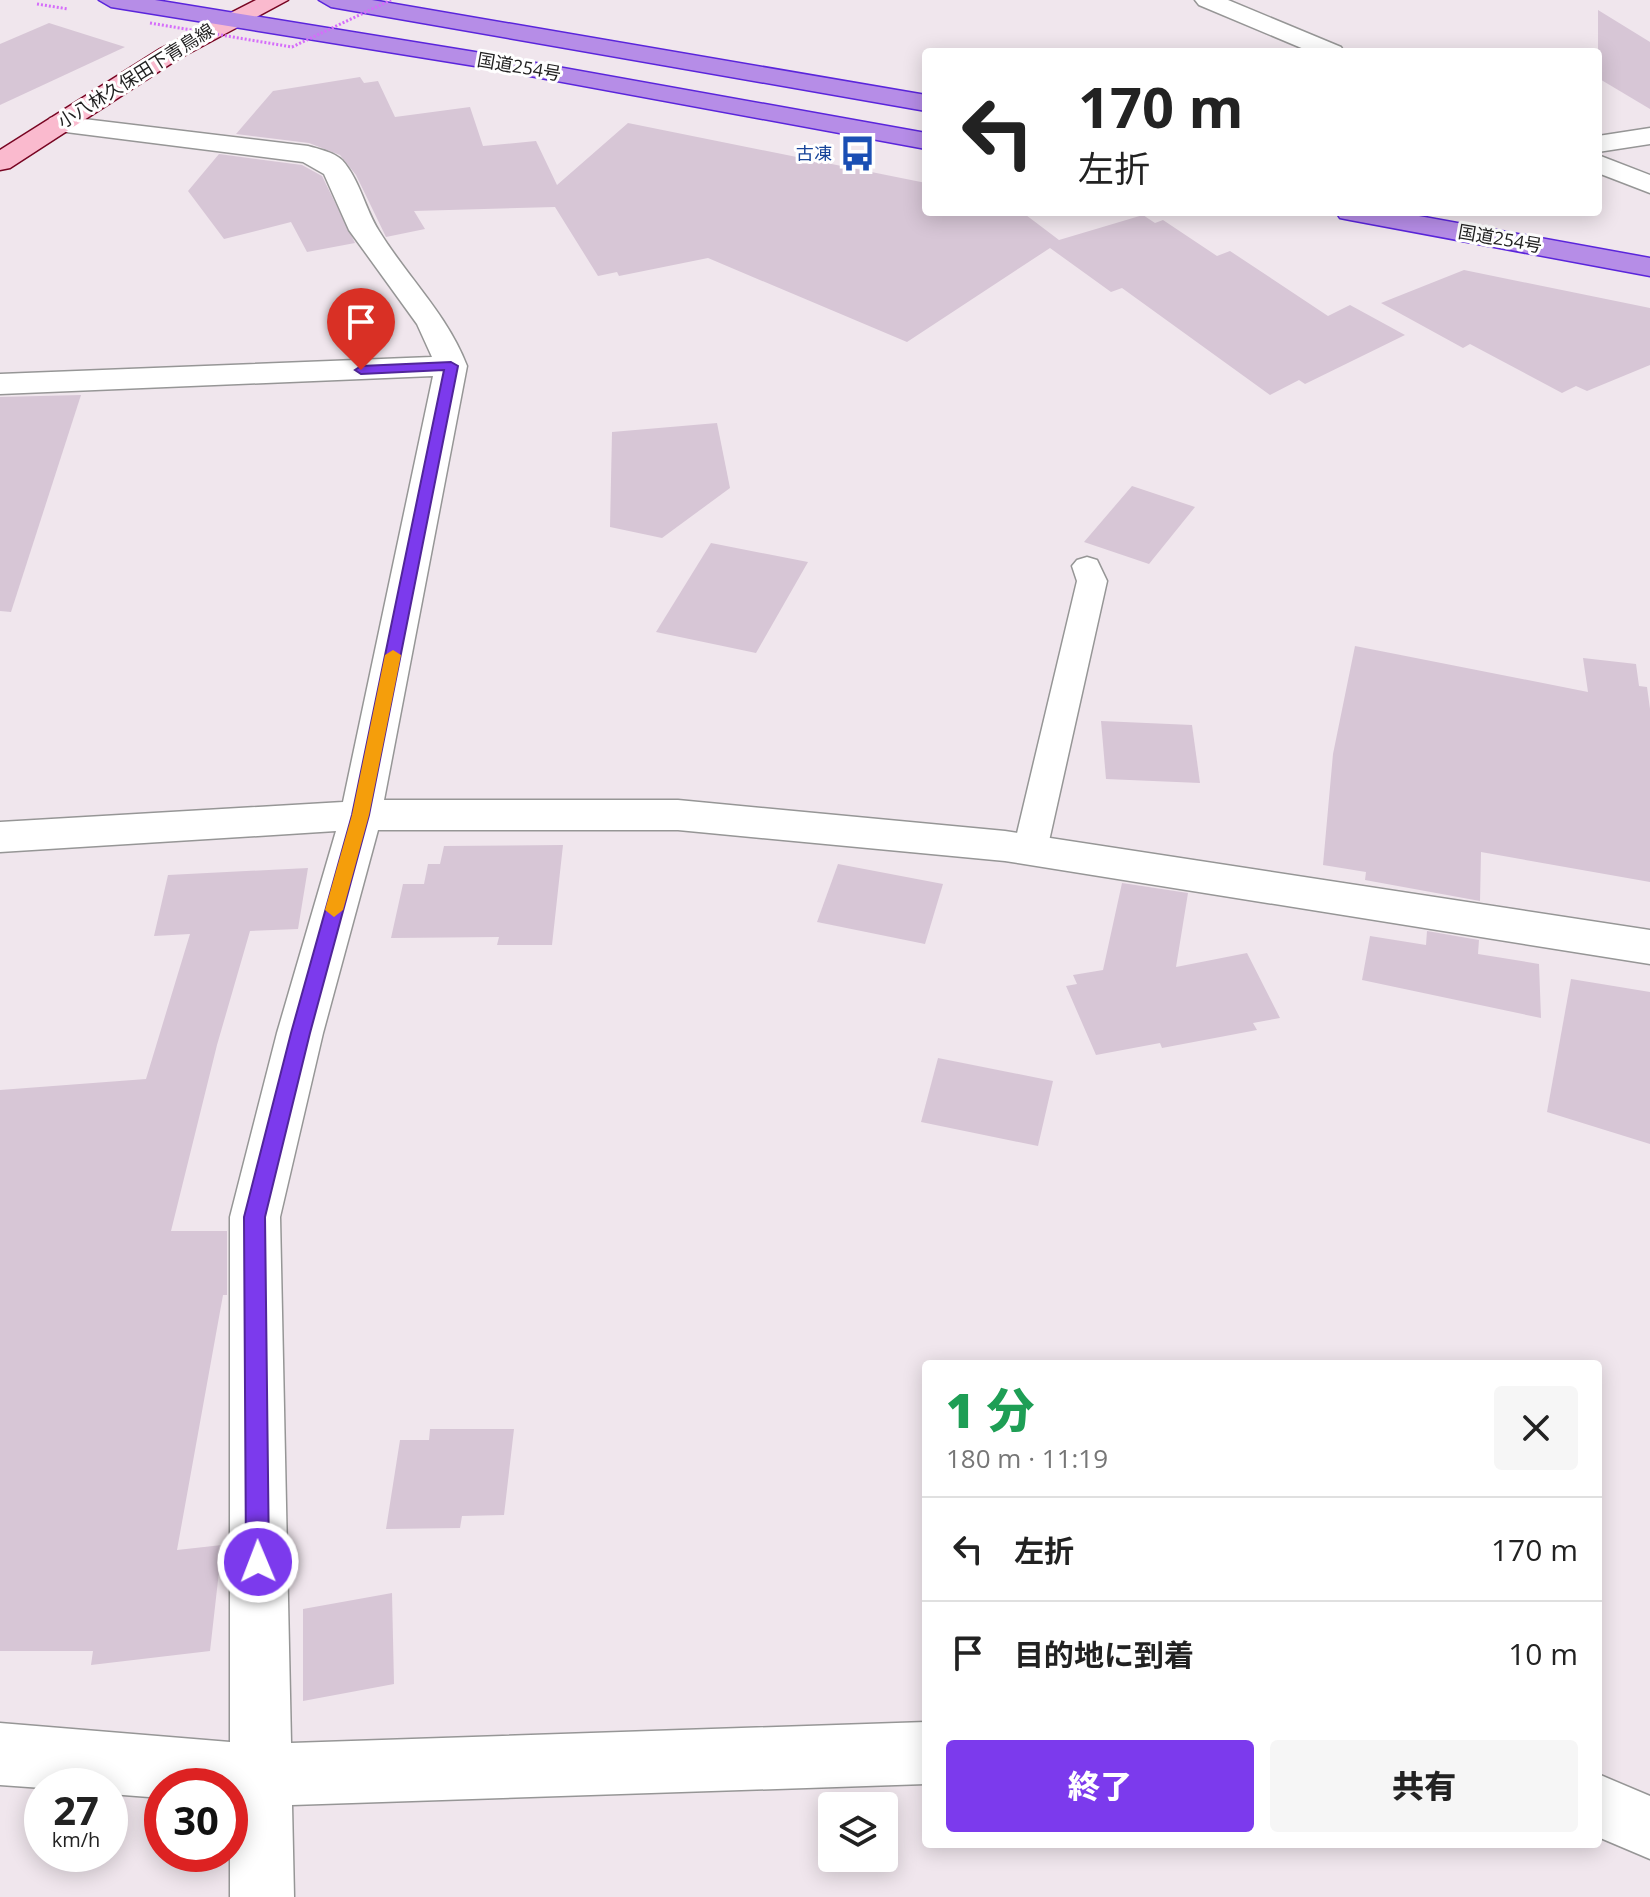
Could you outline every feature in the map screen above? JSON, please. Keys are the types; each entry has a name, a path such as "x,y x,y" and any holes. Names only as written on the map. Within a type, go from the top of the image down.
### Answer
{"highway":[{"name":"国道254号","path":"111,0 475,59 922,140"},
{"name":"国道254号","path":"331,0 922,102"},
{"name":"国道254号","path":"1372,216 1650,267"},
{"name":"国道254号","path":"1520,216 1650,240"}],"main road":[{"name":"小八林久保田下青鳥線","path":"0,162 172,50 229,19 276,0"}],"street":[{"path":"1217,4 1261,0"},
{"path":"1217,4 1322,48"},
{"path":"59,124 308,154 329,163 344,183 373,246 444,341 451,366 361,815 300,1033 255,1217 262,1897"},
{"path":"1602,143 1650,136"},
{"path":"1602,165 1650,185"},
{"path":"0,384 451,366"},
{"path":"0,837 361,815 678,815 1030,850 1650,947"},
{"path":"0,1754 262,1775 922,1753"},
{"path":"1602,1807 1650,1828"}],"lane":[{"path":"1030,850 1092,581 1087,566"}],"path":[{"path":"150,23 292,47 391,0"}],"building":[{"path":"1598,10 1650,42 1650,109 1602,80 1602,48 1598,48"},
{"path":"49,23 125,47 0,105 0,44"},
{"path":"360,77 364,83 378,81 395,117 470,107 483,146 536,141 557,185 628,123 922,182 922,216 1027,216 1059,240 1144,216 1155,223 1163,220 1217,256 1230,251 1328,316 1350,305 1405,335 1305,384 1299,380 1270,395 1122,288 1111,292 1050,248 907,342 708,258 619,276 617,272 598,276 555,207 414,211 425,229 386,237 356,175 340,155 309,143 236,134 273,91"},
{"path":"219,154 302,165 322,176 355,243 307,252 291,222 224,239 188,191"},
{"path":"1464,270 1650,308 1650,365 1587,391 1576,386 1562,393 1470,344 1463,348 1381,303"},
{"path":"81,395 11,612 0,611 0,397"},
{"path":"717,423 730,488 662,538 610,527 612,432"},
{"path":"1132,486 1195,507 1149,564 1084,542"},
{"path":"711,543 808,562 756,653 656,632"},
{"path":"1355,646 1588,692 1583,658 1636,664 1639,686 1647,687 1650,709 1650,882 1481,852 1480,901 1365,880 1366,872 1323,865 1333,754"},
{"path":"1101,721 1192,725 1200,783 1106,779"},
{"path":"563,845 552,945 497,945 499,937 391,938 403,884 424,884 428,864 440,864 444,846"},
{"path":"838,864 943,884 925,944 817,922"},
{"path":"308,868 298,929 250,931 217,1045 171,1231 227,1231 227,1295 223,1295 177,1550 222,1545 210,1651 91,1665 93,1651 0,1651 0,1090 146,1079 190,934 154,936 168,875"},
{"path":"1122,883 1188,893 1176,967 1247,953 1280,1018 1253,1023 1257,1030 1162,1048 1160,1043 1096,1055 1066,986 1077,984 1073,975 1103,970"},
{"path":"1427,931 1479,940 1478,954 1539,964 1541,1018 1362,980 1370,936 1426,945"},
{"path":"1571,979 1650,992 1650,1144 1547,1112"},
{"path":"938,1058 1053,1081 1038,1146 921,1122"},
{"path":"430,1429 514,1429 504,1515 462,1516 460,1528 386,1529 400,1440 429,1440"},
{"path":"392,1593 394,1684 303,1701 303,1609"}],"slow traffic":[{"path":"334,910 361,815 393,655"}],"place":[{"name":"古凍","path":"858,154"}],"route":[{"path":"258,1562 255,1217 300,1033 361,815 451,366 361,370"}]}
